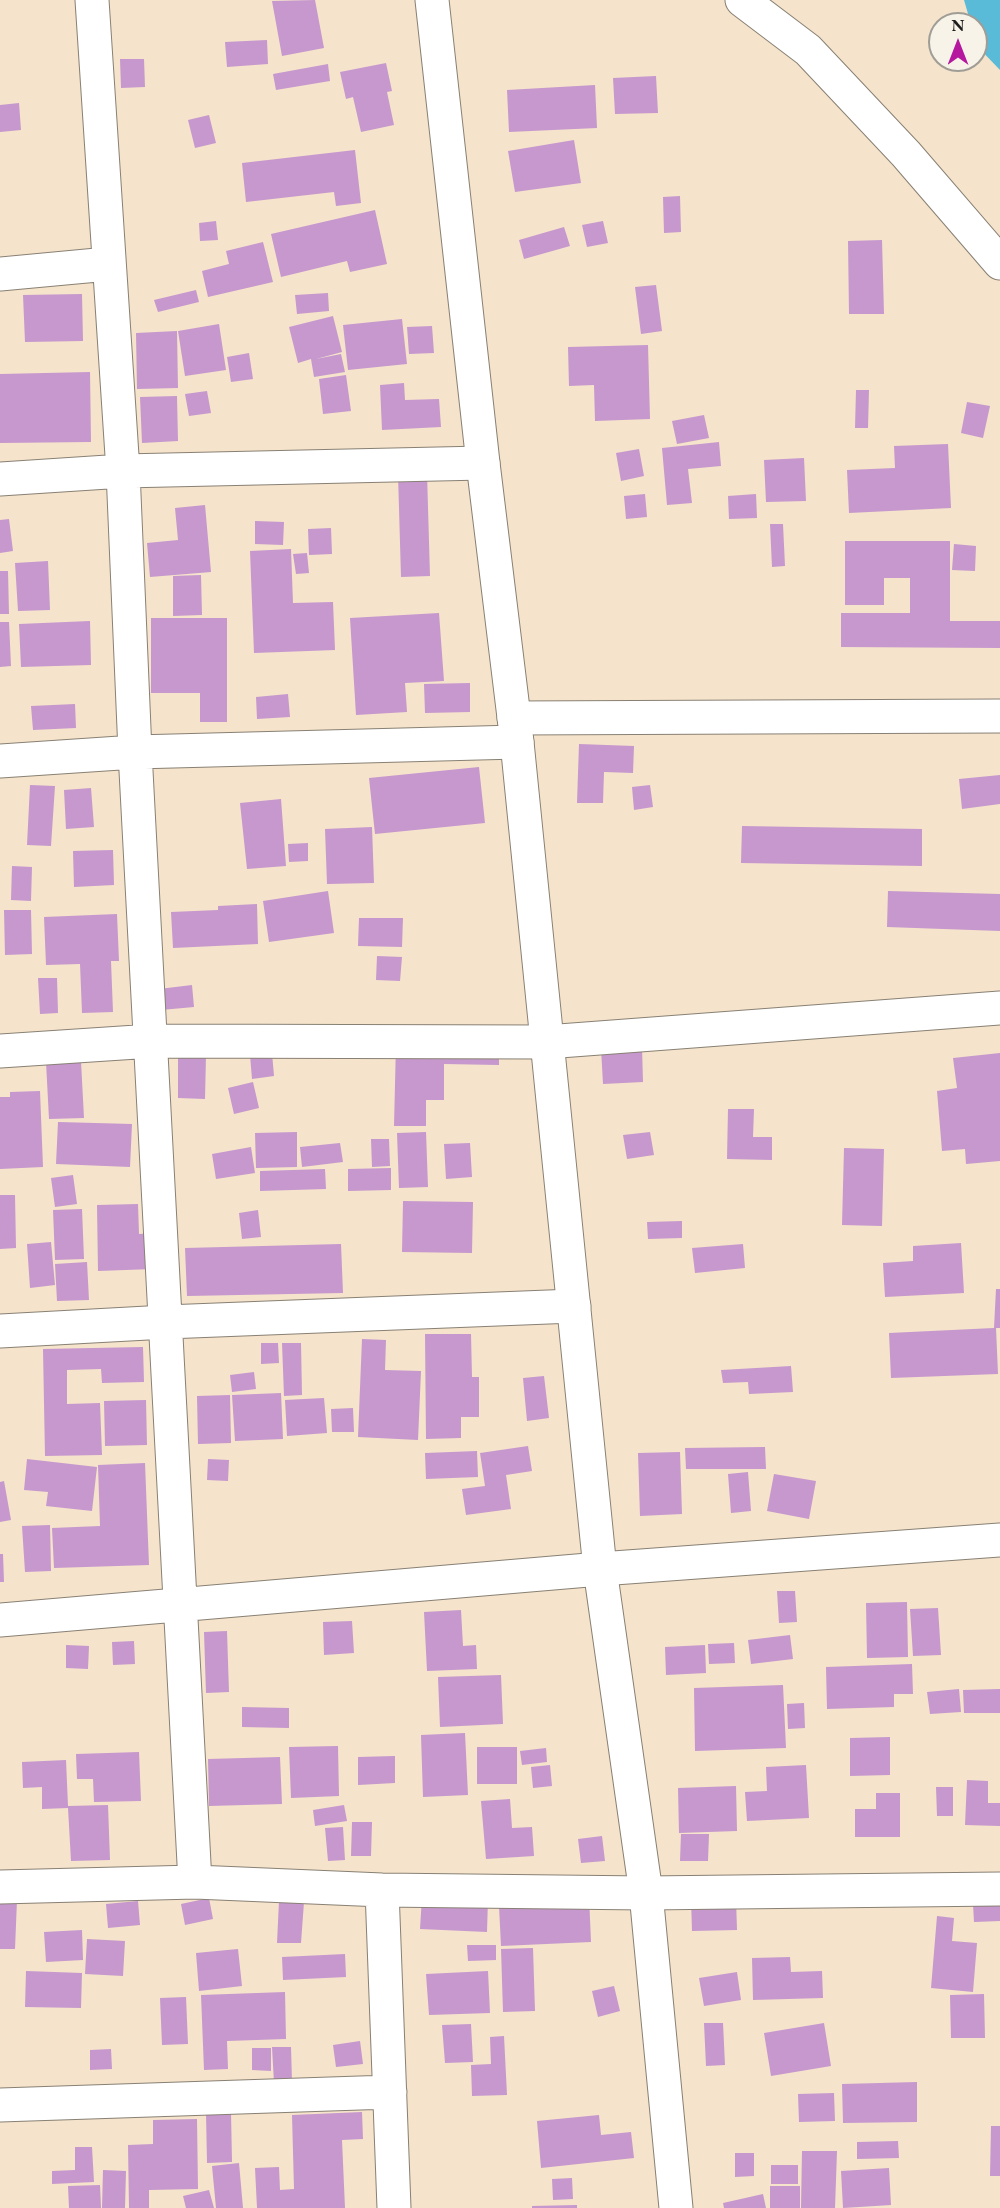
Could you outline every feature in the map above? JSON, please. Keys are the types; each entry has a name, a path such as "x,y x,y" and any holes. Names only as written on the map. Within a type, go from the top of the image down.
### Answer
{"street":[{"path":"92,0 123,471 135,752 195,1882"},
{"path":"432,0 515,730 600,1569 646,1893 676,2208"},
{"path":"742,0 808,50 906,154 1000,263"},
{"path":"0,274 108,264"},
{"path":"0,479 123,471 483,463"},
{"path":"0,761 515,730 1000,717"},
{"path":"0,1051 152,1041 546,1042 1000,1008"},
{"path":"0,1331 574,1306"},
{"path":"0,1620 600,1569 1000,1540"},
{"path":"0,1887 195,1882 382,1890 646,1893 1000,1889"},
{"path":"382,1890 394,2208"},
{"path":"0,2105 390,2092"}],"water":[{"path":"964,0 1000,0 1000,70 988,58 988,12 968,12"}],"building":[{"path":"315,0 324,48 282,56 272,1"},
{"path":"267,40 268,64 227,67 225,42"},
{"path":"120,59 144,59 145,87 121,88"},
{"path":"386,63 392,91 387,92 394,125 361,132 353,97 346,99 340,72"},
{"path":"328,64 330,81 276,90 273,74"},
{"path":"656,76 658,113 615,114 613,78"},
{"path":"595,85 597,128 509,132 507,90"},
{"path":"19,103 21,130 0,132 0,105"},
{"path":"209,115 216,143 195,148 188,120"},
{"path":"574,140 581,183 515,192 508,151"},
{"path":"355,150 361,203 336,206 334,192 246,202 242,163"},
{"path":"680,196 681,232 664,233 663,197"},
{"path":"375,210 387,264 350,272 347,261 281,277 271,234"},
{"path":"216,221 218,240 200,241 199,223"},
{"path":"603,221 608,243 587,247 582,225"},
{"path":"564,227 570,246 524,259 519,240"},
{"path":"882,240 884,314 849,314 848,241"},
{"path":"263,242 273,282 208,297 202,271 229,264 226,251"},
{"path":"656,285 662,331 641,334 635,287"},
{"path":"196,290 199,302 158,312 154,300"},
{"path":"328,293 329,311 297,314 295,295"},
{"path":"82,294 83,341 25,342 23,295"},
{"path":"333,316 342,352 316,359 341,354 345,372 314,377 311,359 298,363 289,327"},
{"path":"402,319 407,364 348,370 343,325"},
{"path":"219,324 226,370 185,376 178,331"},
{"path":"432,326 434,353 409,354 407,327"},
{"path":"177,331 178,388 137,389 136,333"},
{"path":"648,345 650,419 595,421 594,385 569,386 568,347"},
{"path":"249,353 253,379 231,382 227,357"},
{"path":"90,372 91,442 0,443 0,374"},
{"path":"346,375 351,411 323,414 319,379"},
{"path":"404,383 405,400 439,399 441,427 382,430 380,385"},
{"path":"856,390 869,390 868,428 855,428"},
{"path":"207,391 211,413 189,416 185,394"},
{"path":"177,396 178,441 142,443 140,397"},
{"path":"967,402 990,406 983,438 961,433"},
{"path":"704,415 709,438 677,444 672,421"},
{"path":"719,442 721,466 688,469 692,503 667,505 662,448"},
{"path":"948,444 951,508 849,513 847,470 895,468 894,446"},
{"path":"639,449 644,476 621,481 616,453"},
{"path":"804,458 806,501 766,502 764,460"},
{"path":"427,473 430,576 401,577 398,474"},
{"path":"645,494 647,517 626,519 624,496"},
{"path":"756,494 757,518 729,519 728,496"},
{"path":"205,505 211,572 150,577 147,543 178,540 175,508"},
{"path":"9,519 13,551 0,553 0,520"},
{"path":"255,521 284,522 283,545 255,544"},
{"path":"770,524 783,524 785,566 772,567"},
{"path":"331,528 332,554 309,555 308,529"},
{"path":"845,541 950,541 950,621 1000,621 1000,648 841,647 841,613 910,613 910,578 884,578 884,605 845,605"},
{"path":"954,544 976,546 975,571 952,570"},
{"path":"291,549 293,603 333,602 335,650 254,653 250,551"},
{"path":"307,553 309,573 296,574 293,554"},
{"path":"48,561 50,610 18,611 15,563"},
{"path":"0,571 8,571 9,614 0,614"},
{"path":"201,575 202,615 173,616 173,576"},
{"path":"439,613 444,681 405,683 407,712 356,715 350,618"},
{"path":"151,618 227,618 227,722 200,722 200,693 151,693"},
{"path":"90,621 91,665 21,667 19,624"},
{"path":"0,622 9,622 11,666 0,667"},
{"path":"470,683 470,712 425,713 424,684"},
{"path":"288,694 290,717 257,719 256,697"},
{"path":"75,704 76,728 33,730 31,706"},
{"path":"579,744 634,746 633,773 604,772 603,803 577,803"},
{"path":"479,767 485,823 375,834 369,778"},
{"path":"1000,775 1000,804 962,809 959,779"},
{"path":"30,785 55,786 51,846 27,845"},
{"path":"650,785 653,807 634,810 632,787"},
{"path":"91,788 94,827 66,829 64,790"},
{"path":"281,799 286,866 247,869 240,803"},
{"path":"742,826 922,829 922,866 741,863"},
{"path":"372,827 374,883 327,884 325,829"},
{"path":"308,843 308,861 289,862 288,844"},
{"path":"113,850 114,885 74,887 73,851"},
{"path":"12,866 32,867 31,901 11,900"},
{"path":"328,891 334,933 269,942 263,901"},
{"path":"888,891 1000,894 1000,931 887,927"},
{"path":"257,904 258,944 173,948 171,912 218,910 218,906"},
{"path":"4,910 31,910 32,954 5,955"},
{"path":"117,914 119,961 111,961 113,1012 82,1013 80,964 46,965 44,917"},
{"path":"359,918 403,918 402,947 358,946"},
{"path":"377,956 402,957 400,981 376,980"},
{"path":"38,978 57,978 58,1013 40,1014"},
{"path":"192,985 194,1007 161,1010 159,989"},
{"path":"396,1043 499,1045 499,1065 444,1064 444,1100 426,1100 426,1126 394,1126"},
{"path":"642,1047 643,1082 603,1084 601,1048"},
{"path":"272,1053 274,1076 252,1079 250,1055"},
{"path":"1000,1053 1000,1161 966,1164 965,1149 942,1151 937,1091 957,1088 953,1058"},
{"path":"178,1054 206,1055 205,1099 178,1098"},
{"path":"81,1061 84,1118 49,1119 46,1062"},
{"path":"253,1082 259,1108 234,1114 228,1088"},
{"path":"40,1091 43,1167 0,1169 0,1097 10,1097 10,1092"},
{"path":"728,1109 754,1109 753,1137 772,1137 772,1160 727,1159"},
{"path":"58,1122 132,1124 130,1167 56,1164"},
{"path":"297,1132 297,1167 256,1168 255,1133"},
{"path":"426,1132 428,1187 399,1188 397,1133"},
{"path":"650,1132 654,1155 627,1159 623,1135"},
{"path":"371,1139 389,1139 390,1166 372,1167"},
{"path":"340,1143 343,1162 302,1167 300,1147"},
{"path":"470,1143 472,1177 446,1179 444,1144"},
{"path":"251,1147 255,1173 216,1179 212,1154"},
{"path":"844,1148 884,1149 882,1226 842,1225"},
{"path":"391,1168 391,1190 348,1191 348,1169"},
{"path":"325,1169 326,1189 260,1191 260,1171"},
{"path":"73,1175 77,1204 55,1207 51,1178"},
{"path":"0,1195 15,1195 16,1248 0,1249"},
{"path":"403,1201 473,1202 472,1253 402,1252"},
{"path":"138,1204 139,1234 152,1233 153,1269 98,1271 97,1205"},
{"path":"82,1209 84,1259 55,1260 53,1210"},
{"path":"258,1210 261,1237 242,1239 239,1213"},
{"path":"682,1221 682,1238 648,1239 647,1222"},
{"path":"51,1242 55,1285 30,1288 27,1244"},
{"path":"961,1243 964,1293 885,1297 883,1263 913,1261 913,1246"},
{"path":"341,1244 343,1293 187,1296 185,1248"},
{"path":"743,1244 745,1268 695,1273 692,1248"},
{"path":"87,1262 89,1300 57,1301 55,1264"},
{"path":"996,1289 1000,1289 1000,1328 996,1328 998,1374 891,1378 889,1333 994,1328"},
{"path":"425,1334 471,1334 472,1377 479,1377 479,1417 461,1417 461,1438 426,1439"},
{"path":"362,1339 386,1340 385,1370 421,1371 418,1440 358,1437"},
{"path":"261,1343 278,1343 279,1363 261,1364"},
{"path":"282,1343 301,1343 302,1395 284,1396"},
{"path":"143,1347 144,1382 102,1383 101,1369 67,1370 67,1404 100,1403 102,1455 45,1456 43,1349"},
{"path":"791,1366 793,1392 749,1394 748,1382 723,1383 721,1370"},
{"path":"254,1372 256,1389 232,1392 230,1375"},
{"path":"544,1376 549,1418 527,1421 523,1378"},
{"path":"281,1393 283,1439 235,1441 232,1395"},
{"path":"230,1395 231,1443 198,1444 197,1396"},
{"path":"324,1398 327,1433 287,1436 285,1400"},
{"path":"146,1400 147,1445 105,1446 104,1401"},
{"path":"353,1408 354,1432 332,1432 331,1409"},
{"path":"528,1446 532,1471 506,1475 511,1509 466,1515 462,1489 485,1486 480,1453"},
{"path":"765,1447 766,1469 686,1469 685,1448"},
{"path":"477,1451 478,1477 426,1479 425,1453"},
{"path":"680,1452 682,1514 640,1516 638,1453"},
{"path":"27,1459 97,1467 92,1511 46,1506 48,1492 24,1490"},
{"path":"208,1459 229,1460 228,1481 207,1480"},
{"path":"145,1463 149,1565 54,1568 52,1528 100,1526 98,1465"},
{"path":"748,1472 751,1511 731,1513 728,1474"},
{"path":"774,1474 816,1481 809,1519 767,1511"},
{"path":"4,1481 11,1520 0,1522 0,1482"},
{"path":"50,1525 51,1571 25,1572 22,1526"},
{"path":"0,1554 3,1554 4,1582 0,1582"},
{"path":"777,1591 795,1591 797,1622 779,1623"},
{"path":"907,1602 908,1657 867,1658 866,1603"},
{"path":"938,1608 941,1655 913,1656 910,1609"},
{"path":"461,1610 463,1646 476,1645 477,1669 427,1671 424,1612"},
{"path":"352,1621 354,1653 324,1655 323,1622"},
{"path":"227,1631 229,1692 206,1693 204,1632"},
{"path":"790,1635 793,1659 751,1664 748,1640"},
{"path":"134,1641 135,1664 113,1665 112,1642"},
{"path":"734,1643 735,1663 709,1664 708,1644"},
{"path":"66,1645 89,1646 88,1669 66,1668"},
{"path":"705,1645 706,1673 666,1675 665,1647"},
{"path":"912,1664 913,1694 894,1694 894,1707 827,1709 826,1667"},
{"path":"501,1675 503,1724 440,1727 438,1677"},
{"path":"783,1685 786,1748 695,1751 694,1688"},
{"path":"959,1689 961,1712 930,1714 927,1692"},
{"path":"1000,1689 1000,1713 964,1713 963,1690"},
{"path":"804,1703 805,1728 788,1729 787,1704"},
{"path":"242,1707 289,1708 289,1728 242,1727"},
{"path":"465,1733 468,1795 423,1797 421,1735"},
{"path":"890,1737 890,1775 850,1776 850,1738"},
{"path":"338,1746 339,1796 291,1798 289,1747"},
{"path":"477,1747 517,1747 517,1784 477,1784"},
{"path":"546,1748 547,1762 522,1765 520,1751"},
{"path":"139,1752 141,1801 94,1802 93,1779 77,1779 76,1754"},
{"path":"395,1756 395,1783 358,1785 358,1757"},
{"path":"280,1757 282,1804 209,1806 208,1759"},
{"path":"66,1760 68,1806 108,1805 110,1860 71,1861 68,1808 42,1809 42,1787 23,1788 22,1762"},
{"path":"550,1765 552,1786 533,1788 531,1767"},
{"path":"806,1765 809,1818 747,1821 745,1792 767,1791 766,1767"},
{"path":"967,1780 988,1781 988,1803 1000,1803 1000,1826 965,1825"},
{"path":"736,1786 737,1831 679,1833 678,1788"},
{"path":"936,1787 953,1787 953,1816 937,1816"},
{"path":"876,1793 900,1793 900,1837 855,1837 855,1809 876,1809"},
{"path":"510,1799 512,1828 532,1827 534,1856 486,1859 481,1801"},
{"path":"344,1805 347,1821 315,1826 313,1810"},
{"path":"352,1822 372,1822 371,1856 351,1856"},
{"path":"343,1827 345,1860 328,1861 325,1828"},
{"path":"681,1834 709,1834 708,1861 680,1861"},
{"path":"602,1836 605,1861 581,1863 578,1839"},
{"path":"589,1896 591,1942 501,1946 499,1906"},
{"path":"422,1897 488,1899 487,1932 420,1929"},
{"path":"209,1898 213,1919 185,1925 181,1904"},
{"path":"0,1899 17,1900 15,1949 0,1949"},
{"path":"691,1899 736,1899 737,1930 692,1931"},
{"path":"138,1901 140,1925 108,1928 106,1904"},
{"path":"279,1901 304,1902 301,1943 277,1943"},
{"path":"973,1904 1000,1904 1000,1921 974,1922"},
{"path":"937,1916 954,1918 952,1941 977,1943 973,1992 931,1988"},
{"path":"82,1930 83,1960 46,1962 44,1932"},
{"path":"87,1939 125,1941 123,1976 85,1974"},
{"path":"467,1945 496,1945 496,1960 468,1961"},
{"path":"533,1948 535,2011 503,2012 501,1949"},
{"path":"238,1949 242,1986 199,1991 196,1953"},
{"path":"345,1954 346,1977 283,1980 282,1957"},
{"path":"790,1957 791,1972 822,1971 823,1998 753,2000 752,1958"},
{"path":"26,1971 82,1973 81,2008 25,2007"},
{"path":"488,1971 490,2013 429,2015 426,1974"},
{"path":"737,1972 741,2000 704,2006 699,1978"},
{"path":"614,1986 620,2011 598,2017 592,1991"},
{"path":"285,1992 286,2039 227,2041 228,2069 204,2070 201,1995"},
{"path":"984,1994 985,2038 951,2038 950,1995"},
{"path":"186,1997 188,2044 162,2045 160,1998"},
{"path":"704,2023 723,2023 725,2065 706,2066"},
{"path":"824,2023 831,2066 771,2076 764,2033"},
{"path":"471,2024 473,2062 445,2063 442,2025"},
{"path":"504,2036 507,2095 472,2096 471,2065 491,2064 490,2037"},
{"path":"360,2041 363,2064 336,2067 333,2045"},
{"path":"272,2047 291,2047 292,2082 274,2083"},
{"path":"252,2048 271,2048 271,2071 252,2070"},
{"path":"111,2049 112,2069 90,2070 90,2050"},
{"path":"917,2082 917,2122 843,2123 842,2084"},
{"path":"834,2093 835,2121 799,2122 798,2094"},
{"path":"231,2112 232,2162 207,2163 206,2113"},
{"path":"362,2112 363,2139 342,2140 345,2208 257,2208 255,2168 279,2167 280,2190 294,2189 292,2115"},
{"path":"599,2115 601,2135 631,2132 634,2158 541,2168 537,2121"},
{"path":"197,2119 198,2189 149,2190 149,2208 129,2208 128,2145 153,2144 153,2120"},
{"path":"991,2126 1000,2126 1000,2176 990,2176"},
{"path":"898,2141 899,2158 857,2159 857,2142"},
{"path":"75,2147 92,2147 94,2182 52,2184 52,2171 75,2170"},
{"path":"802,2151 837,2151 835,2208 801,2208"},
{"path":"735,2153 754,2153 754,2176 735,2177"},
{"path":"239,2163 243,2208 216,2208 212,2166"},
{"path":"771,2165 798,2165 798,2184 771,2184"},
{"path":"889,2168 891,2205 843,2208 841,2171"},
{"path":"103,2170 126,2171 125,2208 102,2208"},
{"path":"572,2178 573,2199 553,2200 552,2179"},
{"path":"100,2185 101,2208 69,2208 68,2186"},
{"path":"770,2186 800,2186 800,2208 770,2208"},
{"path":"209,2190 214,2208 186,2208 183,2196"},
{"path":"763,2194 766,2208 724,2208 723,2203"},
{"path":"577,2205 577,2208 532,2208 532,2206"}]}
